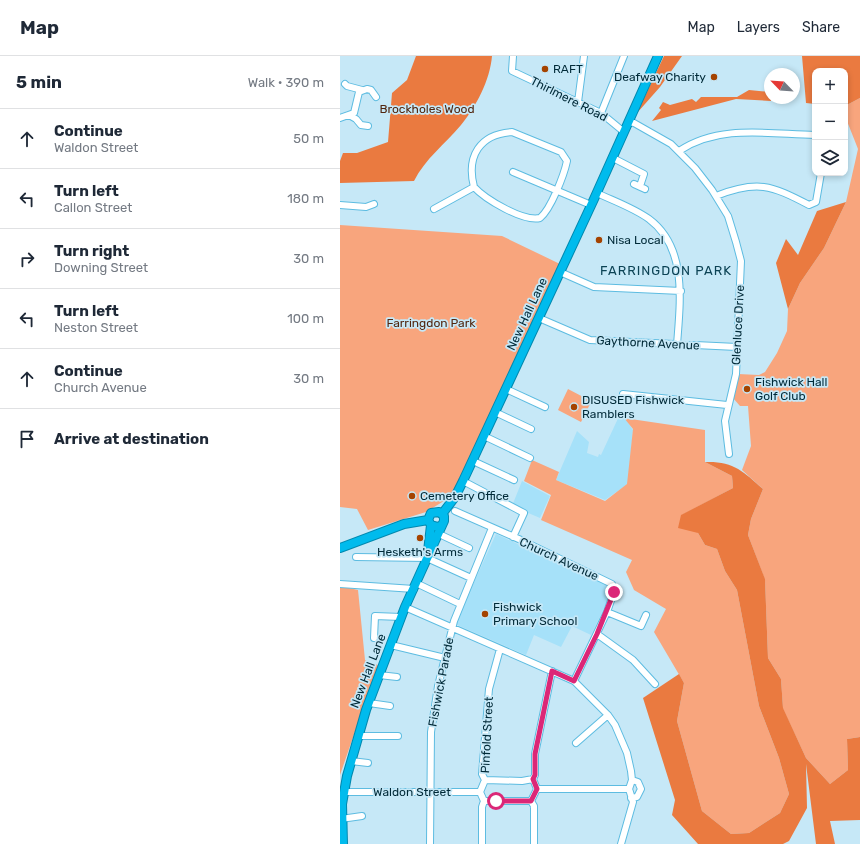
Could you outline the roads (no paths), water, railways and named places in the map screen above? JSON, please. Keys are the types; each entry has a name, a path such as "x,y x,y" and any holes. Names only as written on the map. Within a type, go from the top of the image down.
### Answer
{"highway":[{"name":"New Hall Lane","path":"442,514 455,497 463,482 592,205 658,56"},
{"path":"340,548 404,524 435,526 444,519 442,514 438,512 433,512 430,515 435,526"},
{"name":"New Hall Lane","path":"427,558 435,526"},
{"name":"New Hall Lane","path":"343,844 341,815 344,792 358,736 401,617 427,558 435,526"}],"street":[{"name":"Thirlmere Road","path":"513,56 512,70 601,113 624,132"},
{"path":"578,102 580,77 584,56"},
{"path":"601,113 624,56"},
{"path":"345,84 347,86 362,90 371,90 376,97"},
{"path":"340,118 354,113 359,92 362,90"},
{"path":"349,115 356,119 361,125 368,126"},
{"name":"Glenluce Drive","path":"629,122 650,131 679,151 695,168 716,196 728,216 741,261 736,374 727,405 725,421 730,454"},
{"path":"512,132 561,152 566,157 567,161 565,170 556,191 544,215 535,220 494,203 474,187 472,164 480,146 493,135 512,132"},
{"path":"679,151 691,143 724,134 753,132 812,135"},
{"path":"613,158 644,174 639,186"},
{"path":"513,172 592,205"},
{"path":"716,196 736,188 758,185 781,190 809,204 816,202 820,176"},
{"path":"434,209 474,187"},
{"path":"597,193 637,212 653,222 671,248 677,267 681,290 677,345"},
{"path":"340,205 366,207 374,204"},
{"path":"560,272 594,287 681,290"},
{"name":"Gaythorne Avenue","path":"539,318 590,340 737,347"},
{"path":"506,389 544,407"},
{"path":"623,394 727,405"},
{"path":"495,412 531,429"},
{"path":"484,436 530,458"},
{"path":"473,460 514,480"},
{"path":"463,482 524,513 513,537"},
{"name":"Church Avenue","path":"456,511 612,584 614,592 607,612"},
{"path":"435,526 469,548"},
{"name":"Fishwick Parade","path":"430,844 429,791 431,732 438,686 452,627 492,528"},
{"path":"356,557 427,558 471,578"},
{"path":"340,584 415,586 460,604"},
{"path":"405,607 574,681 608,716 615,724 626,753 632,780 628,789 633,802 621,844"},
{"path":"574,681 607,612 641,626 646,614"},
{"path":"374,638 375,616 401,617"},
{"path":"597,634 633,660 655,684"},
{"path":"391,645 445,658"},
{"name":"Pinfold Street","path":"480,792 485,780 482,774 489,689 500,649"},
{"path":"531,801 537,789 533,779 535,775 535,754 552,671"},
{"path":"379,675 397,677"},
{"path":"369,703 390,706"},
{"path":"576,743 608,716"},
{"path":"358,736 398,736"},
{"path":"351,761 368,763"},
{"path":"485,780 533,779"},
{"path":"632,780 638,782 641,789 637,797 632,798"},
{"path":"537,789 628,789"},
{"name":"Waldon Street","path":"344,792 480,792"},
{"path":"480,792 484,801 482,807 482,844"},
{"path":"484,801 531,801"},
{"path":"531,801 534,806 534,844"},
{"path":"341,815 362,816"}],"place":[{"name":"RAFT","path":"545,69"},
{"name":"Deafway Charity","path":"714,77"},
{"name":"Nisa Local","path":"599,240"},
{"name":"Fishwick Hall Golf Club","path":"747,389"},
{"name":"DISUSED Fishwick Ramblers","path":"574,407"},
{"name":"Cemetery Office","path":"412,496"},
{"name":"Hesketh's Arms","path":"420,538"},
{"name":"Fishwick Primary School","path":"485,614"}],"district":[{"name":"FARRINGDON PARK","path":"666,270"}],"park label":[{"name":"Brockholes Wood","path":"427,109"},
{"name":"Farringdon Park","path":"431,323"}]}
